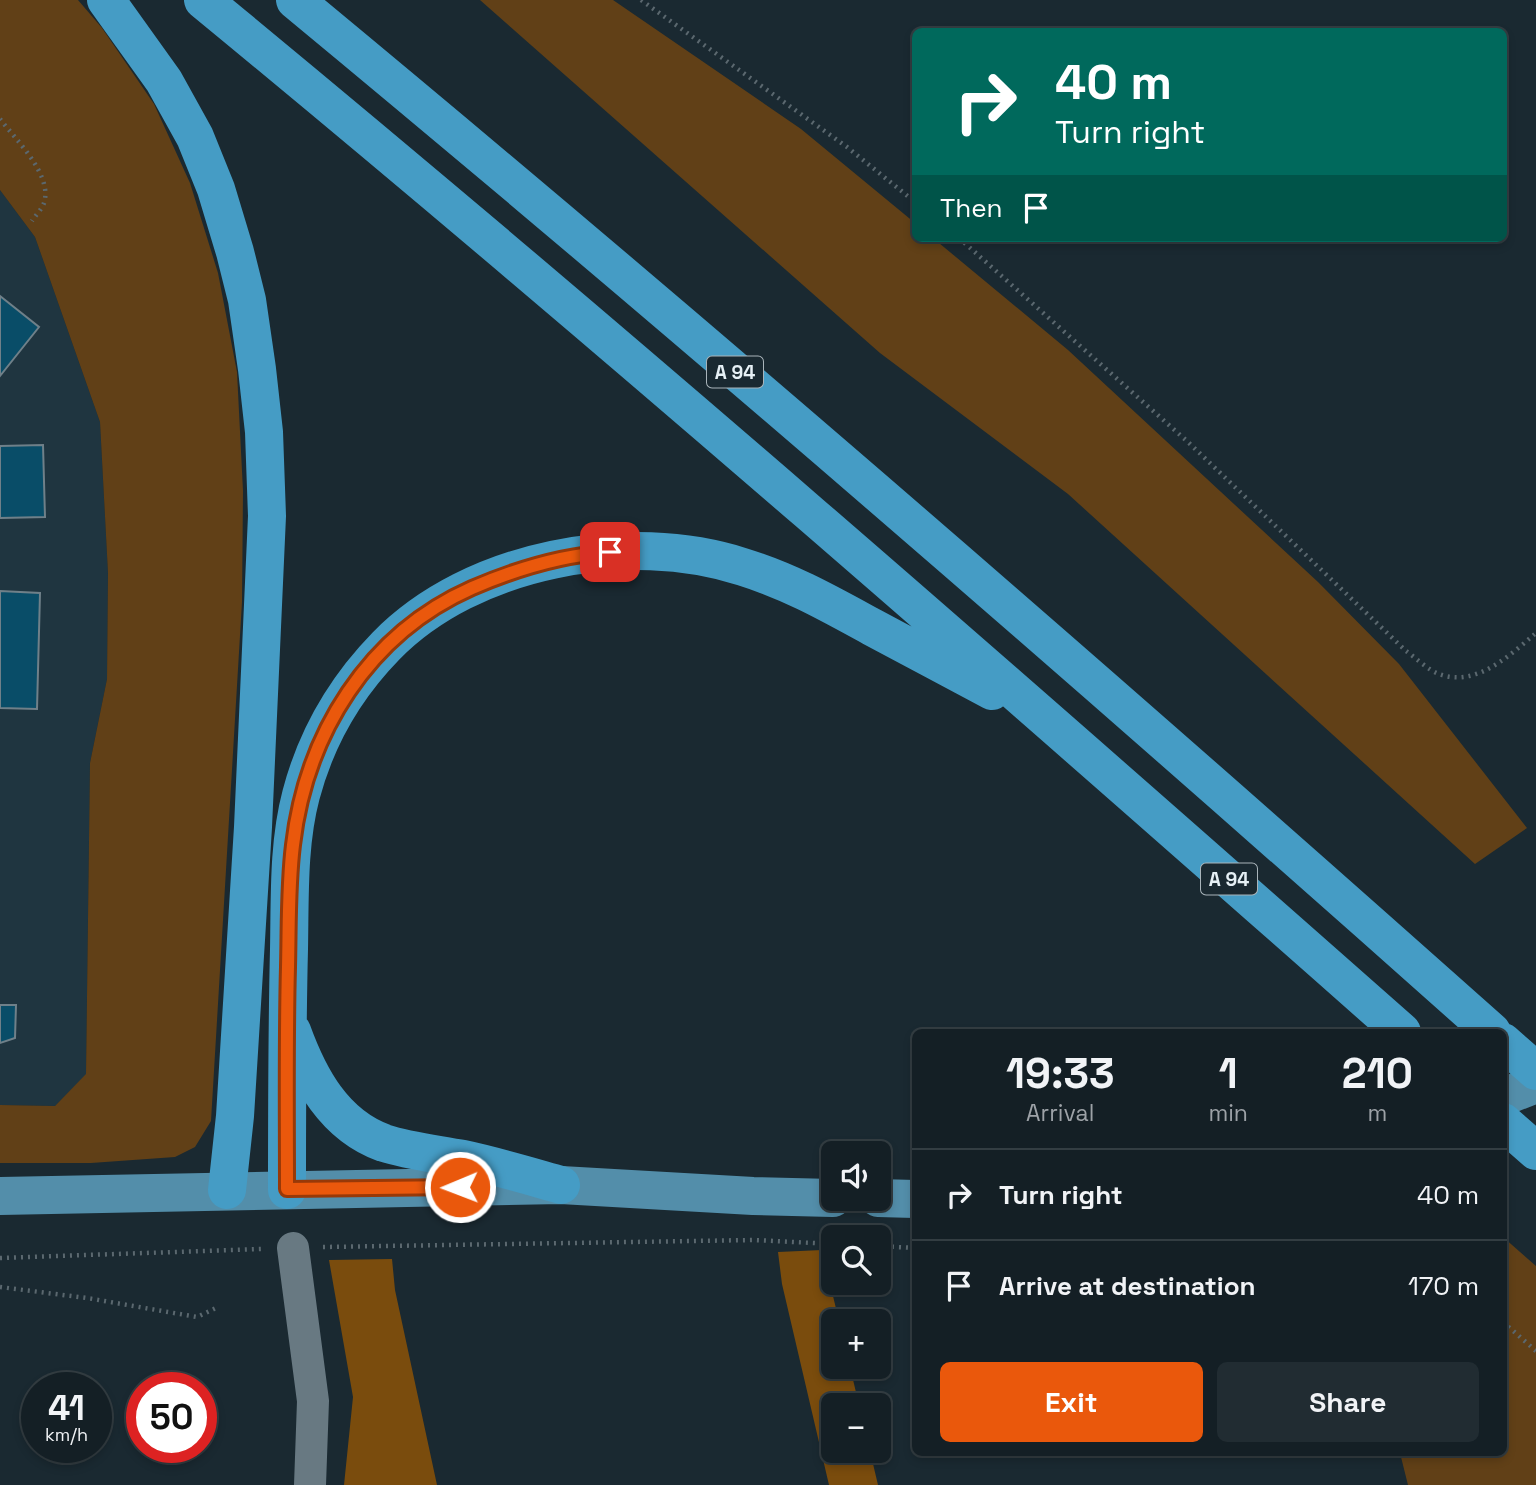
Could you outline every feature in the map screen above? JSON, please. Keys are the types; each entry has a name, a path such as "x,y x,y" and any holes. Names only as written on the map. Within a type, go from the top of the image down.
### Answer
{"highway":[{"path":"106,0 164,80 195,137 212,178 247,300 259,382 267,516 253,827 235,1116 227,1190"},
{"name":"A 94","path":"202,0 438,194 1056,726 1399,1029"},
{"name":"A 94","path":"295,0 465,141 1152,729 1489,1029"},
{"path":"287,1189 287,1020 292,846 301,796 316,750 334,712 361,673 388,644 431,610 498,576 539,563 583,554 636,551 683,553 740,566 799,587 1056,726"},
{"path":"287,1020 320,1090 332,1107 365,1134 386,1143 482,1163 561,1185"},
{"path":"1507,1046 1536,1071"},
{"path":"1507,1126 1536,1151"}],"main road":[{"path":"1507,1095 1536,1084"},
{"path":"0,1196 561,1185 821,1198"},
{"path":"891,1198 912,1199"}],"lane":[{"path":"293,1248 313,1401 310,1485"}],"path":[{"path":"640,0 847,147 912,200"},
{"path":"0,119 30,157 45,182 44,204 32,221"},
{"path":"963,242 1188,442 1406,652 1439,674 1472,677 1507,658 1536,633"},
{"path":"0,1258 293,1248 754,1240 821,1243"},
{"path":"891,1247 912,1248"},
{"path":"0,1287 87,1298 197,1317 216,1308"},
{"path":"1507,1326 1536,1351"}],"shaded area":[{"path":"0,0 78,0 102,28 154,104 190,183 218,273 237,372 243,491 242,602 211,1121 195,1147 175,1157 91,1163 0,1163 0,1105 55,1106 86,1074 90,763 107,679 108,573 100,422 35,237 0,190"},
{"path":"480,0 613,0 801,129 912,221 912,242 938,242 1068,350 1318,582 1399,664 1527,828 1475,864 1068,494 880,353"},
{"path":"0,190 35,237 100,422 108,573 107,679 90,763 86,1075 55,1106 0,1105"},
{"path":"1507,1241 1536,1266 1536,1485 1408,1485 1401,1456 1507,1456"},
{"path":"821,1250 821,1295 833,1295 836,1309 821,1309 821,1379 853,1379 856,1393 821,1393 821,1451 782,1284 778,1252"},
{"path":"392,1259 395,1290 437,1485 344,1485 353,1397 329,1260"},
{"path":"824,1463 873,1463 878,1485 829,1485"}],"building":[{"path":"0,296 39,327 0,376"},
{"path":"43,445 45,517 0,518 0,446"},
{"path":"0,591 40,593 37,709 0,708"},
{"path":"0,1005 16,1005 15,1038 0,1043"}],"route":[{"path":"460,1187 287,1189 287,1020 292,846 301,796 316,750 334,712 361,673 388,644 409,627 456,595 498,576 561,558 610,552"}]}
